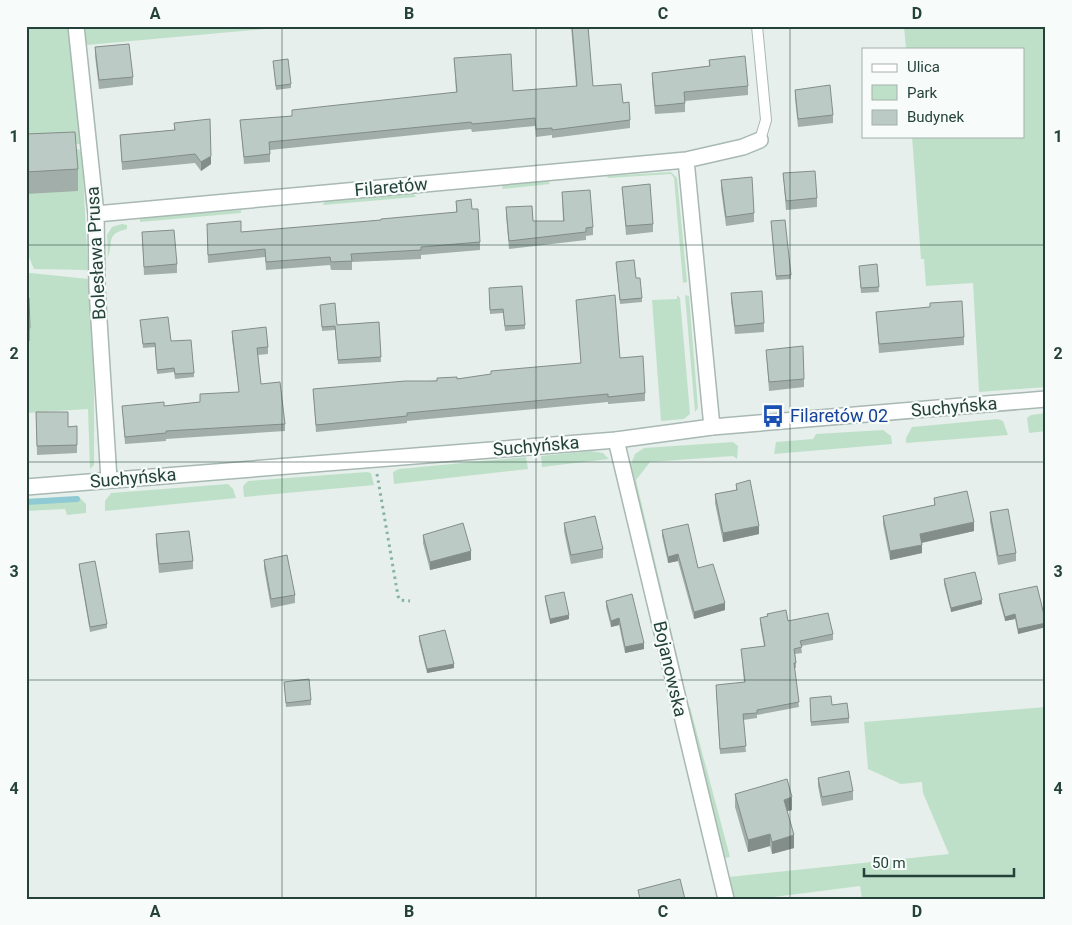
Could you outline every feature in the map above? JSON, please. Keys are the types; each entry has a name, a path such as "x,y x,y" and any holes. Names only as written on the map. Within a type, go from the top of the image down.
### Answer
{"street":[{"name":"Bolesława Prusa","path":"76,26 96,214 97,288 109,480"},
{"name":"Filaretów","path":"96,214 686,160 743,147 760,140"},
{"path":"686,160 712,427"},
{"name":"Suchyńska","path":"26,487 616,440 712,427 1046,399"},
{"name":"Bojanowska","path":"616,440 726,899"}],"lane":[{"path":"757,26 766,120 760,140"}],"path":[{"path":"376,459 377,485 398,596 400,600 410,601"}],"green space":[{"path":"26,26 69,26 81,144 26,147"},
{"path":"81,26 299,26 87,45 87,49 85,49"},
{"path":"904,26 1046,26 1046,387 979,392 973,283 926,286 924,259 921,259 912,138 1024,138 1024,48 906,48"},
{"path":"79,149 82,154 88,270 34,269 26,250 26,194 53,151"},
{"path":"671,172 677,178 687,282 683,283 674,178 671,174 608,178 607,176"},
{"path":"548,181 550,184 502,189 503,185"},
{"path":"413,193 416,197 323,205 325,201"},
{"path":"241,210 241,213 140,222 140,218"},
{"path":"122,224 127,225 127,229 113,236 108,257 107,235 112,227"},
{"path":"26,274 88,279 92,326 94,395 94,465 90,469 88,409 26,413"},
{"path":"677,295 680,298 690,414 684,419 661,421 652,300 677,299"},
{"path":"685,295 689,296 698,408 695,412"},
{"path":"1046,413 1046,431 1029,433 1027,418 1031,415"},
{"path":"998,419 1003,421 1008,435 906,443 906,438 912,427"},
{"path":"883,430 891,436 892,444 774,454 776,442 813,439 816,434"},
{"path":"733,442 738,446 737,459 733,456 650,462 636,480 683,681 681,682 629,469 635,454 644,448"},
{"path":"590,451 603,453 609,459 542,467 541,456"},
{"path":"526,457 528,469 394,484 393,472 399,469"},
{"path":"371,473 374,485 244,497 243,486 248,481"},
{"path":"228,484 233,489 236,498 105,511 105,501 111,493"},
{"path":"79,497 86,504 86,513 67,515 65,509 26,511 26,499"},
{"path":"690,707 730,857 725,858 686,710"},
{"path":"1046,707 1046,899 862,899 860,886 758,899 734,899 729,877 949,854 923,793 922,782 901,784 868,769 864,722"}],"building":[{"path":"572,26 588,26 593,86 621,84 623,103 629,102 630,120 552,130 552,128 536,129 535,118 472,124 471,122 269,142 270,154 244,157 240,120 292,116 292,110 457,92 454,58 511,54 513,91 577,86"},
{"path":"129,44 133,77 99,80 95,47"},
{"path":"745,56 748,86 684,92 685,103 655,106 652,73 710,66 709,60"},
{"path":"288,59 291,84 276,86 273,61"},
{"path":"830,85 833,115 798,119 795,90"},
{"path":"210,119 211,156 201,162 195,154 122,162 120,135 175,130 174,123"},
{"path":"75,132 78,169 26,172 26,134"},
{"path":"815,171 817,198 786,201 783,173"},
{"path":"752,177 754,213 726,217 721,180"},
{"path":"650,184 653,224 626,226 622,187"},
{"path":"590,190 593,227 586,228 586,232 509,241 506,207 532,206 533,221 564,221 562,192"},
{"path":"471,199 472,209 478,209 480,242 421,247 421,250 351,254 352,261 331,262 330,257 266,262 265,249 208,255 207,224 241,221 241,232 381,220 457,212 456,201"},
{"path":"785,220 791,275 776,276 771,221"},
{"path":"174,230 177,264 144,267 142,232"},
{"path":"634,260 636,278 640,278 642,298 620,300 616,262"},
{"path":"877,264 879,287 861,288 859,266"},
{"path":"522,286 525,325 505,326 503,309 490,310 489,288"},
{"path":"762,291 764,323 735,326 731,293"},
{"path":"615,295 620,358 643,356 645,393 608,397 608,394 407,413 407,416 316,425 313,389 405,381 437,381 437,378 457,377 457,379 491,374 491,371 581,363 576,300"},
{"path":"26,298 29,298 30,328 26,328"},
{"path":"962,301 964,337 879,344 876,312 930,307 930,303"},
{"path":"335,303 337,325 379,322 381,357 338,360 335,326 322,327 320,305"},
{"path":"168,317 171,341 191,340 194,373 175,374 174,368 157,370 155,343 143,344 140,320"},
{"path":"266,327 268,347 257,348 261,384 280,382 285,424 166,431 166,433 125,437 122,406 164,402 164,406 200,402 200,394 239,392 232,331"},
{"path":"803,346 804,379 769,382 766,350"},
{"path":"36,412 68,412 68,427 77,426 77,445 37,446"},
{"path":"750,480 759,526 723,533 715,494 737,490 736,484"},
{"path":"967,491 974,522 920,534 922,545 890,551 883,516 935,505 934,498"},
{"path":"1008,509 1016,553 998,556 990,512"},
{"path":"595,516 603,549 571,555 564,523"},
{"path":"463,523 471,551 430,562 423,535"},
{"path":"688,524 698,568 713,564 725,603 694,612 678,554 668,557 662,530"},
{"path":"189,531 193,561 159,564 156,534"},
{"path":"287,555 295,595 271,599 264,560"},
{"path":"95,561 107,624 90,627 79,564"},
{"path":"975,572 982,600 951,608 944,579"},
{"path":"1037,586 1046,623 1018,629 1015,614 1005,617 999,594"},
{"path":"564,592 569,615 550,619 545,596"},
{"path":"632,594 644,643 625,647 619,618 611,621 606,601"},
{"path":"786,610 788,621 828,613 833,634 800,641 802,647 794,649 799,702 757,710 757,713 743,714 746,746 720,749 716,685 745,682 741,649 765,646 760,618 768,616 767,614"},
{"path":"445,630 454,664 427,669 419,636"},
{"path":"309,679 311,700 286,703 284,682"},
{"path":"831,696 832,705 847,703 849,718 811,722 810,698"},
{"path":"849,771 853,791 822,797 818,778"},
{"path":"787,779 792,797 784,800 794,835 772,842 770,834 748,840 735,794"},
{"path":"680,879 685,899 640,899 638,890"}],"waterway":[{"path":"26,502 77,499"}],"place":[{"name":"Filaretów 02","path":"773,416"}]}
